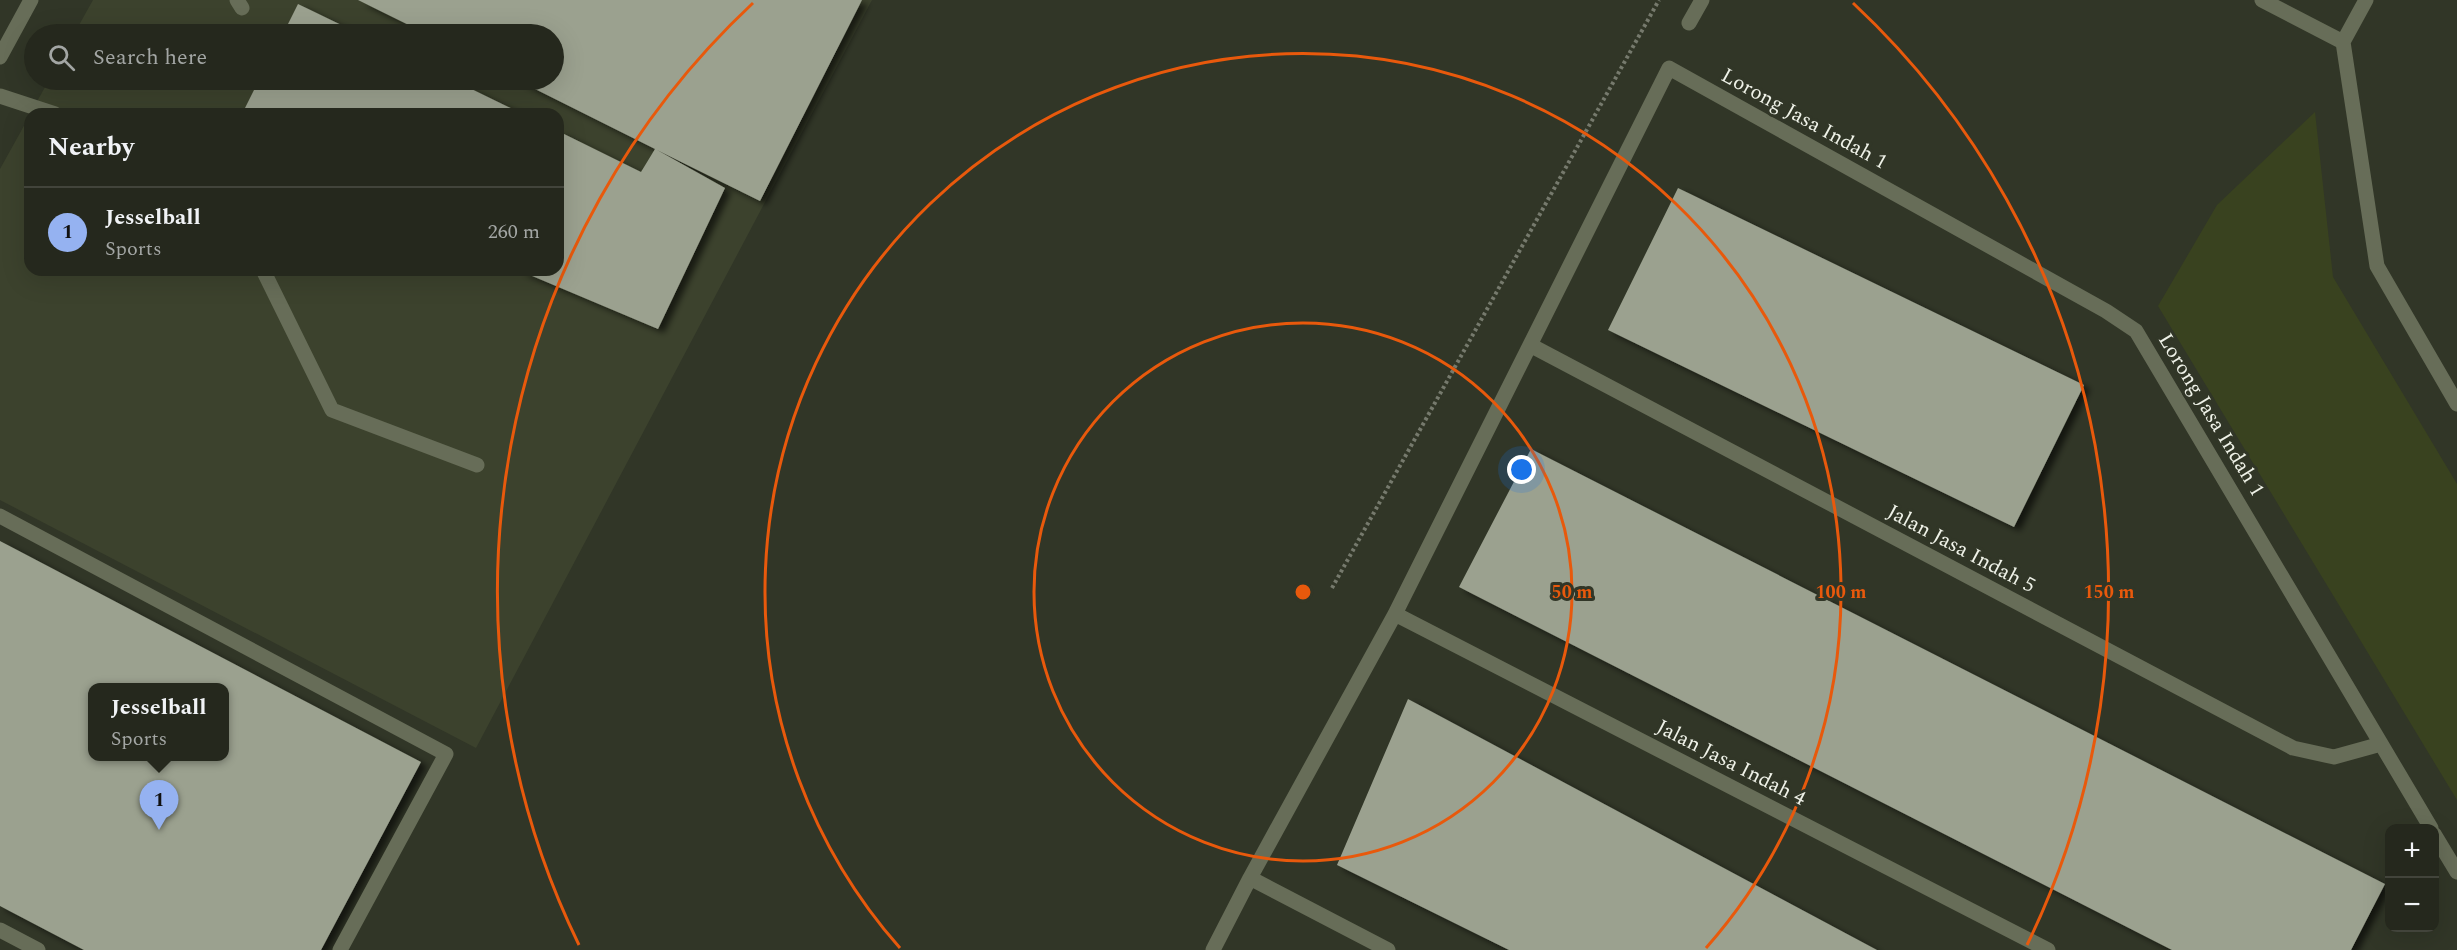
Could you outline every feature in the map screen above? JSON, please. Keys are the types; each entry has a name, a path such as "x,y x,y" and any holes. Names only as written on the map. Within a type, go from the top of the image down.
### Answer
{"street":[{"path":"0,57 31,0"},
{"path":"1689,23 1702,0"},
{"path":"2262,0 2343,42"},
{"path":"2366,0 2343,42 2377,266 2457,404"},
{"name":"Lorong Jasa Indah 1","path":"1530,345 1669,68 2085,299 2136,331 2429,824"},
{"path":"0,96 37,108"},
{"path":"266,276 332,410 477,465"},
{"path":"1214,950 1250,878 1395,614 1530,345"},
{"name":"Jalan Jasa Indah 5","path":"1530,345 2293,748 2334,757 2381,744"},
{"path":"0,516 446,754 340,950"},
{"name":"Jalan Jasa Indah 4","path":"1395,614 2048,950"},
{"path":"2439,842 2457,872"},
{"path":"1250,878 1388,950"},
{"path":"0,930 38,950"}],"path":[{"path":"1332,588 1659,0"}],"shaded area":[{"path":"93,0 872,0 476,748 0,500 0,169 24,126 24,276 564,276 564,108 33,108 43,90 564,90 564,24 80,24"},
{"path":"2315,112 2333,277 2457,484 2457,800 2158,306 2217,205"}],"building":[{"path":"358,0 862,0 760,201 657,150 725,188 658,329 532,276 564,276 564,134 641,172 655,149 537,90 564,90 564,24 407,24"},
{"path":"298,4 339,24 288,24"},
{"path":"254,90 474,90 511,108 245,108"},
{"path":"1678,188 2084,385 2014,527 1608,330"},
{"path":"1531,449 2385,884 2351,950 2172,950 1459,587"},
{"path":"0,541 421,762 321,950 84,950 0,906"},
{"path":"1408,699 1877,950 1509,950 1337,865"}],"place":[{"name":"Jesselball","path":"159,830"}]}
